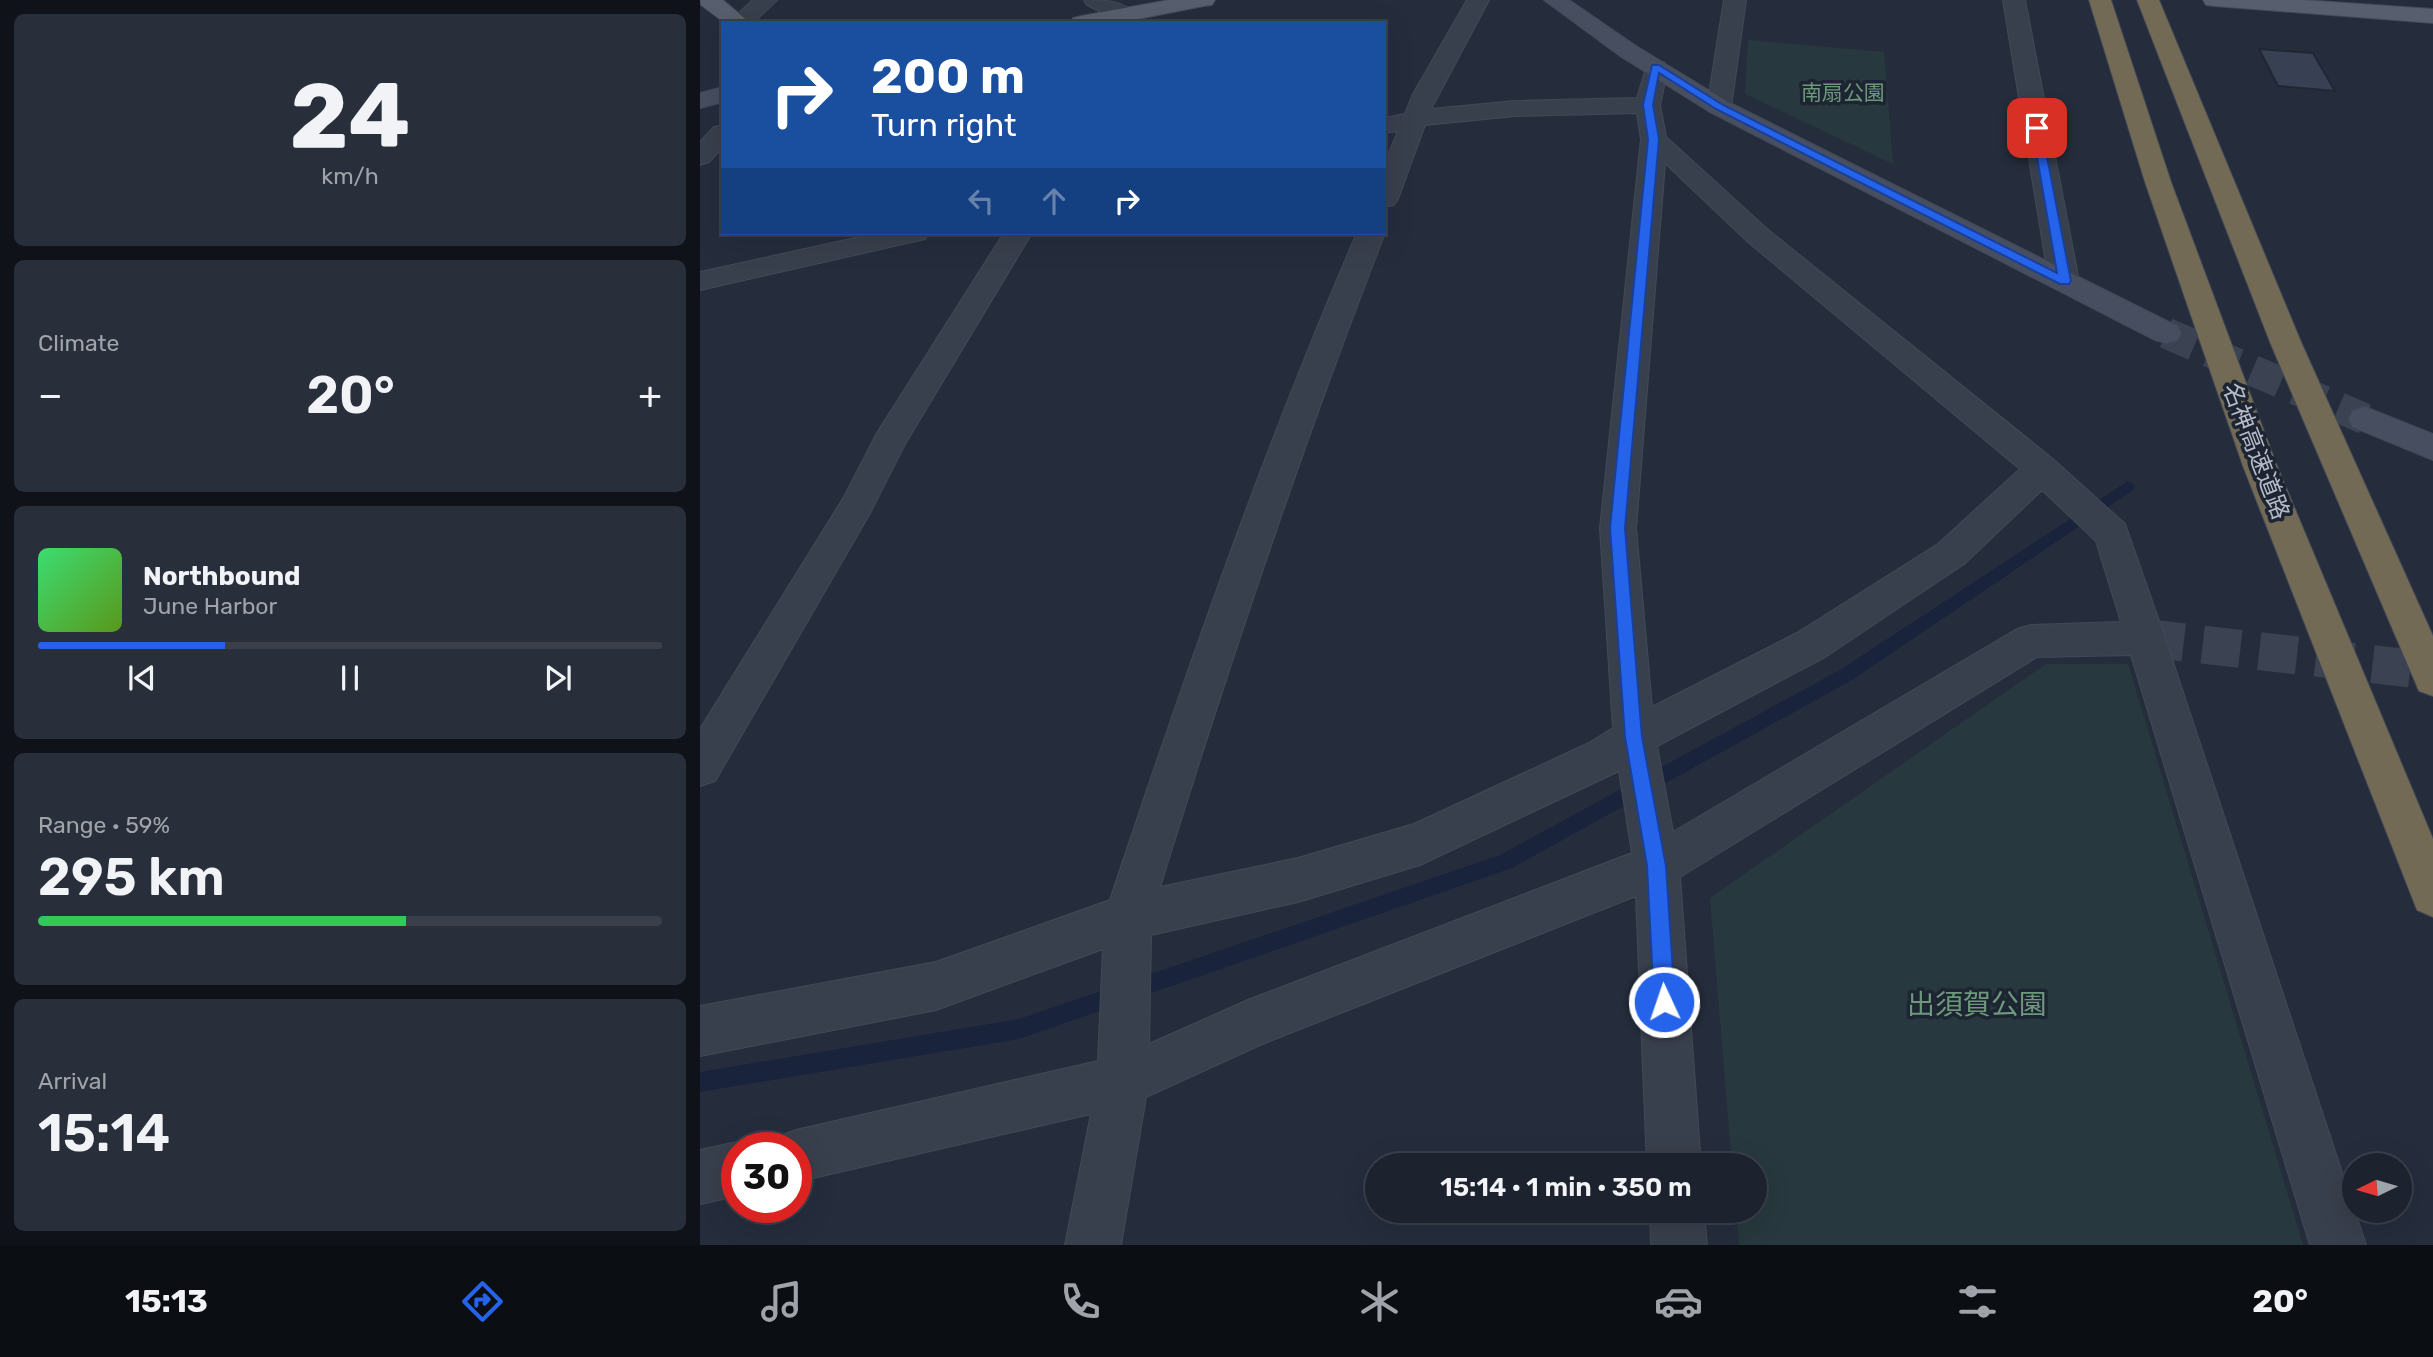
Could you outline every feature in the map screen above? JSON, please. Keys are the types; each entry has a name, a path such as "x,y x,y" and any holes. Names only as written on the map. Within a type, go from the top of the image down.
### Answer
{"highway":[{"name":"名神高速道路","path":"2100,0 2158,182 2260,466 2433,894"},
{"path":"2148,0 2220,187 2309,401 2433,679"}],"main road":[{"path":"709,0 736,21"},
{"path":"1103,21 1125,19 1203,0"},
{"path":"2214,0 2433,16"}],"street":[{"path":"741,21 766,0"},
{"path":"1095,0 1125,19"},
{"path":"1386,195 1424,96 1478,0"},
{"path":"1555,0 1719,107 2166,333"},
{"path":"1719,107 1735,0"},
{"path":"2014,0 2064,281"},
{"path":"1656,67 1648,105 1654,139 1618,528 1636,748 1653,845 1673,1153"},
{"path":"700,89 721,86"},
{"path":"700,101 721,95"},
{"path":"1386,126 1415,119 1496,109 1648,105"},
{"path":"700,157 721,134"},
{"path":"1654,139 1757,234 2047,474 2112,534 2338,1245"},
{"path":"700,281 906,235"},
{"path":"700,767 858,504 889,442 1017,235"},
{"path":"1093,1245 1123,1081 1128,935 1208,670 1335,322 1370,235"},
{"path":"2365,419 2433,448"},
{"path":"700,1031 936,986 1128,935 1420,844 1604,757 1636,748 1811,645 1951,554 2047,474"},
{"path":"812,1153 1004,1111 1123,1081 1653,845 2031,641 2146,638"},
{"path":"700,1177 721,1172"},
{"path":"1677,1223 1679,1245"}],"green space":[{"name":"南扇公園","path":"1748,40 1884,52 1893,164 1745,94"},
{"name":"出須賀公園","path":"2046,664 2128,664 2303,1245 1739,1245 1737,1223 1767,1223 1767,1153 1731,1153 1710,898"}],"building":[{"path":"2259,49 2313,53 2335,91 2278,86"}],"waterway":[{"path":"700,1082 1019,1029 1505,862 1846,675 2128,486"}],"tunnel":[{"path":"2166,333 2365,419"},
{"path":"2146,638 2433,671"}],"route":[{"path":"1664,1002 1657,866 1633,737 1618,528 1654,139 1648,105 1656,67 1719,107 2064,281 2037,128"}]}
